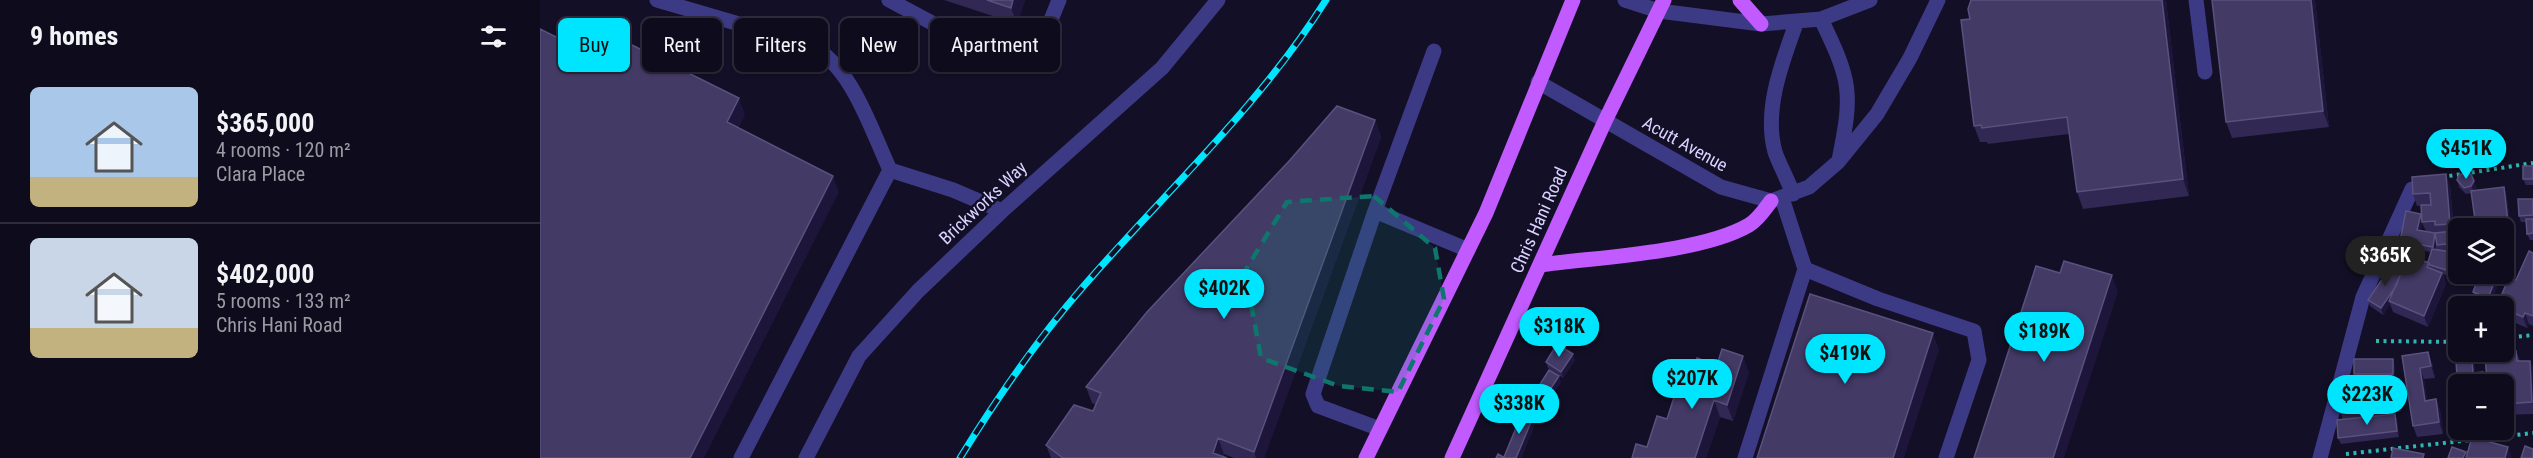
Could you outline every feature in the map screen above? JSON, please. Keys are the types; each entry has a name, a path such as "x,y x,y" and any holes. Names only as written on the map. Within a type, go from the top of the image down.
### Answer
{"main road":[{"path":"1366,458 1486,213 1573,0"},
{"path":"1740,0 1761,24"},
{"name":"Chris Hani Road","path":"1452,458 1605,122 1662,5"},
{"path":"1540,265 1684,246 1724,237 1752,224 1782,198"}],"street":[{"path":"657,0 811,45 826,54 843,74 890,170 953,190 1002,211"},
{"path":"890,0 992,55 1014,57 1029,54 1040,47 1059,0"},
{"name":"Brickworks Way","path":"806,458 859,356 918,291 1002,211 1162,68 1218,0"},
{"path":"1625,0 1761,24 1821,19 1870,0"},
{"path":"1782,198 1809,187 1838,162 1877,114 1910,58 1938,0"},
{"path":"2196,0 2205,72"},
{"path":"1821,19 1842,63 1849,92 1848,117 1838,162"},
{"path":"1746,458 1805,269 1782,198 1775,151 1773,110 1781,66 1797,21"},
{"path":"1380,429 1318,406 1313,394 1374,211 1434,51"},
{"name":"Acutt Avenue","path":"1538,82 1720,187 1782,198"},
{"path":"741,458 890,170"},
{"path":"2320,458 2363,297 2412,189"},
{"path":"1374,211 1468,249"},
{"path":"1805,269 1878,299 1974,332 1979,360 1946,458"}],"path":[{"path":"2412,189 2428,179 2533,163"},
{"path":"2514,337 2533,335"},
{"path":"2352,340 2448,342"},
{"path":"2320,458 2533,433"}],"highlighted area":[{"path":"1374,196 1435,248 1444,299 1398,392 1339,386 1261,358 1245,271 1287,202"}],"building":[{"path":"987,0 1013,0 1011,8"},
{"path":"1971,0 2162,0 2183,179 2077,192 2067,117 1982,128 1981,125 1974,126 1961,20 1970,19 1968,9"},
{"path":"2212,0 2311,0 2323,111 2226,122"},
{"path":"540,29 558,38 558,72 630,72 630,44 642,50 642,72 687,72 739,98 727,122 833,176 690,458 540,458"},
{"path":"1337,106 1375,120 1254,452 1218,438 1213,453 1227,458 1063,458 1046,445 1074,405 1093,411 1101,393 1086,387 1147,312 1290,160"},
{"path":"2484,138 2485,155 2463,157 2461,140"},
{"path":"2523,166 2533,166 2533,179 2523,179"},
{"path":"2466,172 2471,174 2474,181 2471,186 2464,188 2457,180 2459,175"},
{"path":"2446,174 2448,224 2435,225 2435,221 2422,222 2421,205 2431,205 2430,193 2413,194 2412,177"},
{"path":"2504,187 2508,218 2475,218 2471,191"},
{"path":"2518,199 2533,199 2533,215 2519,216"},
{"path":"2406,211 2421,214 2417,230 2435,233 2433,247 2400,241"},
{"path":"2526,219 2533,219 2533,233 2527,234"},
{"path":"2448,232 2448,244 2437,245 2435,233"},
{"path":"2432,249 2448,251 2448,271 2430,265 2428,262"},
{"path":"2529,251 2533,253 2533,316 2525,313 2523,317 2514,313 2514,296 2501,296 2506,284 2514,284 2514,279 2516,280"},
{"path":"2409,255 2429,263 2427,267 2442,273 2424,316 2389,301"},
{"path":"2064,261 2112,275 2053,458 1974,458 2036,266 2060,273"},
{"path":"2391,266 2401,273 2396,286 2381,308 2368,300"},
{"path":"2476,284 2494,284 2489,296 2473,292"},
{"path":"1810,294 1933,333 1893,458 1757,458"},
{"path":"1557,344 1573,354 1561,372 1546,362"},
{"path":"1722,349 1743,356 1727,405 1714,400 1695,458 1632,458 1636,444 1647,447 1657,416 1667,419 1677,388 1686,391 1697,358 1717,365"},
{"path":"2514,351 2516,351 2517,361 2530,361 2532,402 2514,403 2514,374 2486,374 2486,362 2514,362"},
{"path":"2428,352 2431,366 2420,368 2425,401 2436,399 2439,422 2413,426 2402,356"},
{"path":"2354,359 2393,359 2393,374 2354,374"},
{"path":"2456,362 2472,362 2473,373 2483,372 2483,374 2457,374"},
{"path":"1549,370 1559,376 1534,414 1525,408"},
{"path":"2381,376 2384,408 2341,413 2338,391 2349,390 2348,380"},
{"path":"1523,411 1534,415 1516,458 1505,458 1504,457"},
{"path":"2395,414 2397,431 2338,438 2337,420"},
{"path":"2471,440 2483,440 2508,447 2505,458 2466,458"},
{"path":"2525,446 2533,449 2533,458 2521,458"},
{"path":"2452,447 2466,452 2463,458 2448,458"},
{"path":"2393,448 2424,454 2423,458 2391,458"}],"railway":[{"path":"960,458 1003,392 1049,328 1113,253 1241,113 1300,39 1326,0"}]}
